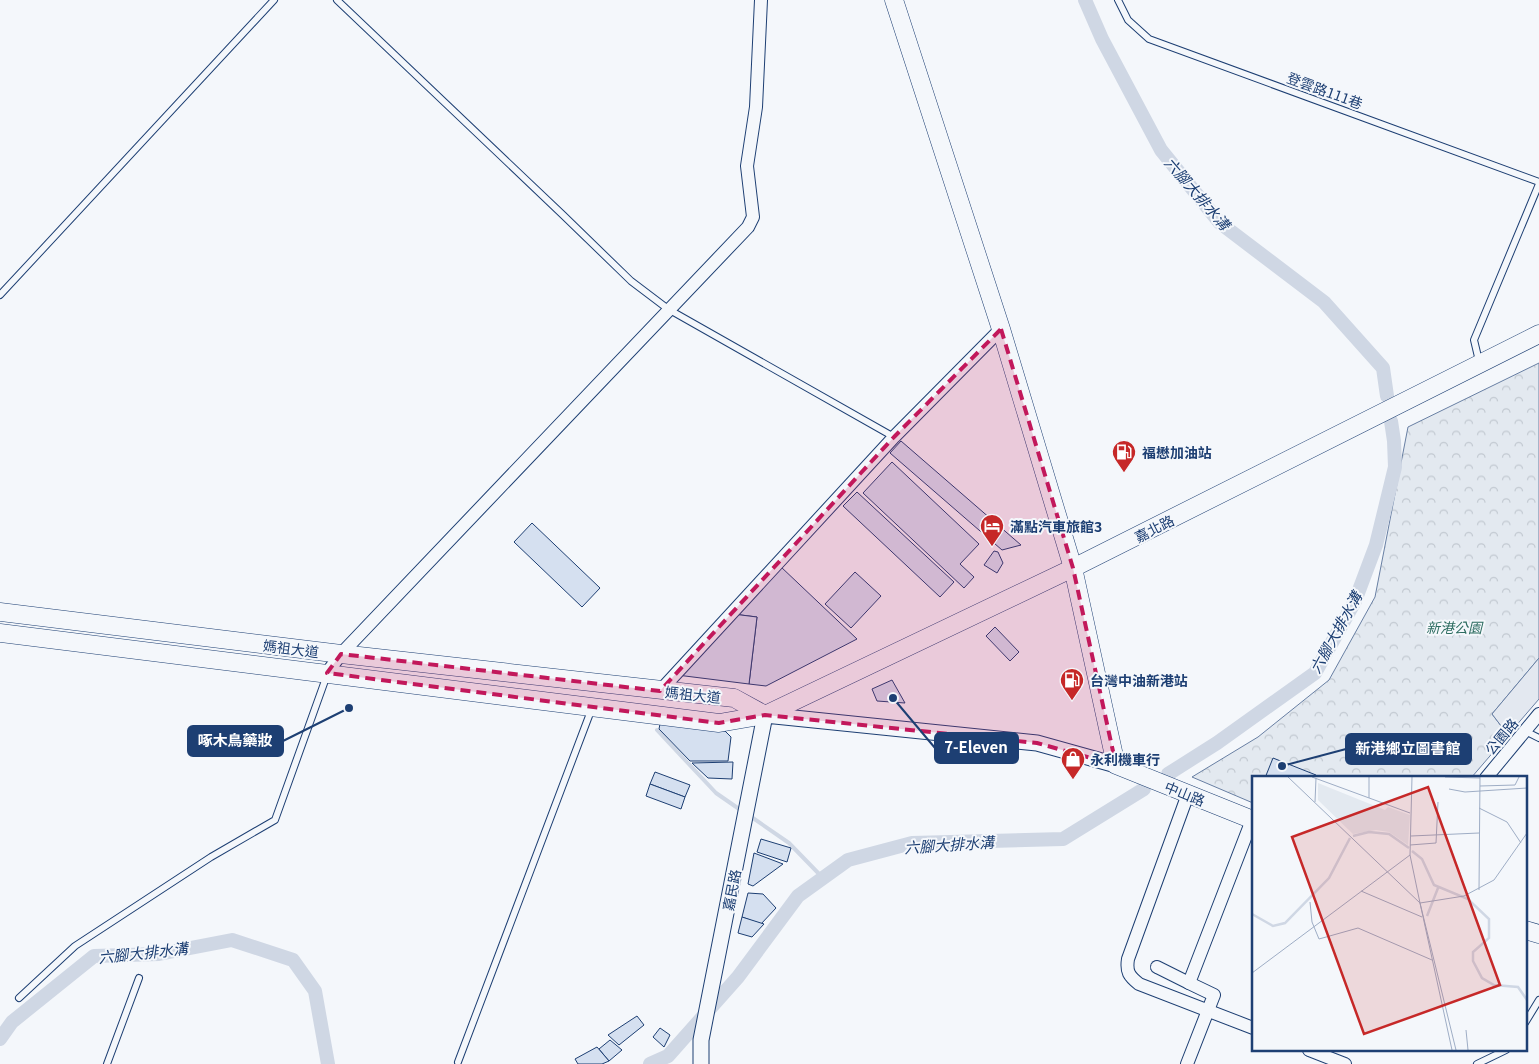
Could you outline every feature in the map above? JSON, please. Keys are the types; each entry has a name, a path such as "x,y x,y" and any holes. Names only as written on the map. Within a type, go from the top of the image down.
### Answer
{"main road":[{"path":"894,0 1001,328 1074,568 1116,766"},
{"name":"嘉北路","path":"765,716 1074,568 1539,334"},
{"name":"媽祖大道","path":"0,612 341,654 734,698 765,716"},
{"name":"媽祖大道","path":"0,632 719,723 765,716"},
{"name":"中山路","path":"1116,766 1252,820"},
{"path":"1526,930 1539,934"}],"street":[{"path":"327,673 341,654 748,227 754,216 747,166 756,107 761,0"},
{"path":"660,691 894,437 1001,328"},
{"name":"公園路","path":"1488,776 1539,714"},
{"path":"765,716 1037,743 1116,766"},
{"name":"嘉民路","path":"701,1064 701,1040 765,716"},
{"path":"1188,794 1126,968 1132,979 1139,984 1252,1028"},
{"path":"1189,983 1252,820"},
{"path":"1156,967 1214,995 1187,1064"},
{"path":"1315,1052 1345,1064"}],"lane":[{"path":"0,295 274,0"},
{"path":"337,0 556,208 630,282 668,309 894,437"},
{"name":"登雲路111巷","path":"1118,0 1128,20 1149,39 1539,183"},
{"path":"1480,363 1474,340 1539,183"},
{"path":"19,998 75,946 212,856 275,820 327,673"},
{"path":"458,1062 593,707"},
{"path":"1525,731 1539,738"},
{"path":"107,1064 139,978"},
{"path":"1526,1021 1539,1000"},
{"path":"1477,1064 1502,1052"}],"highlighted area":[{"path":"1001,329 1073,568 1116,765 1037,743 765,715 719,723 327,673 341,654 660,691 894,437"}],"green space":[{"name":"新港公園","path":"1539,363 1539,658 1492,714 1508,735 1473,776 1252,776 1252,803 1192,777 1258,737 1329,680 1375,597 1408,427"}],"shaded area":[{"path":"1539,658 1539,699 1508,735 1492,714"}],"building":[{"path":"901,441 1021,545 1002,550 890,453"},
{"path":"892,462 979,544 960,564 974,577 964,588 863,493"},
{"path":"857,492 954,582 940,597 843,506"},
{"path":"532,523 600,588 582,607 514,542"},
{"path":"994,551 998,552 1003,563 997,573 984,565"},
{"path":"780,566 857,639 766,686 749,684 757,617 733,614"},
{"path":"855,572 881,596 851,628 825,604"},
{"path":"733,614 757,617 749,684 677,675"},
{"path":"995,627 1019,652 1010,661 986,636"},
{"path":"892,680 905,703 877,701 872,689"},
{"path":"660,724 725,731 731,737 728,761 690,761 659,729"},
{"path":"1273,758 1316,775 1316,776 1266,776"},
{"path":"733,762 732,779 708,778 692,763"},
{"path":"655,772 690,785 685,797 650,784"},
{"path":"650,784 685,797 681,809 646,796"},
{"path":"761,839 791,848 787,862 757,852"},
{"path":"754,853 783,864 753,886 748,884"},
{"path":"748,893 763,894 776,908 761,924 742,917"},
{"path":"742,917 764,924 752,937 738,933"},
{"path":"637,1016 644,1025 619,1045 608,1035"},
{"path":"660,1028 670,1035 664,1047 653,1037"},
{"path":"610,1040 622,1050 609,1061 599,1049"},
{"path":"597,1047 609,1061 602,1064 578,1064 575,1059"}],"waterway":[{"name":"六腳大排水溝","path":"1085,0 1102,39 1161,150 1220,223 1324,302 1383,368 1387,396"},
{"name":"六腳大排水溝","path":"1168,774 1217,743 1315,673 1355,601 1376,545 1395,467 1391,421"},
{"path":"657,730 716,793 742,811"},
{"name":"六腳大排水溝","path":"650,1064 668,1056 738,977 798,896 848,860 912,843 1063,839 1144,789"},
{"path":"750,816 789,843 823,878"},
{"name":"六腳大排水溝","path":"0,1039 12,1022 94,956 159,954 232,940 293,960 315,991 328,1064"}],"place":[{"name":"福懋加油站","path":"1124,473"},
{"name":"滿點汽車旅館3","path":"992,547"},
{"name":"7-Eleven","path":"893,698"},
{"name":"台灣中油新港站","path":"1072,701"},
{"name":"啄木鳥藥妝","path":"349,708"},
{"name":"新港鄉立圖書館","path":"1282,766"},
{"name":"永利機車行","path":"1073,780"}]}
